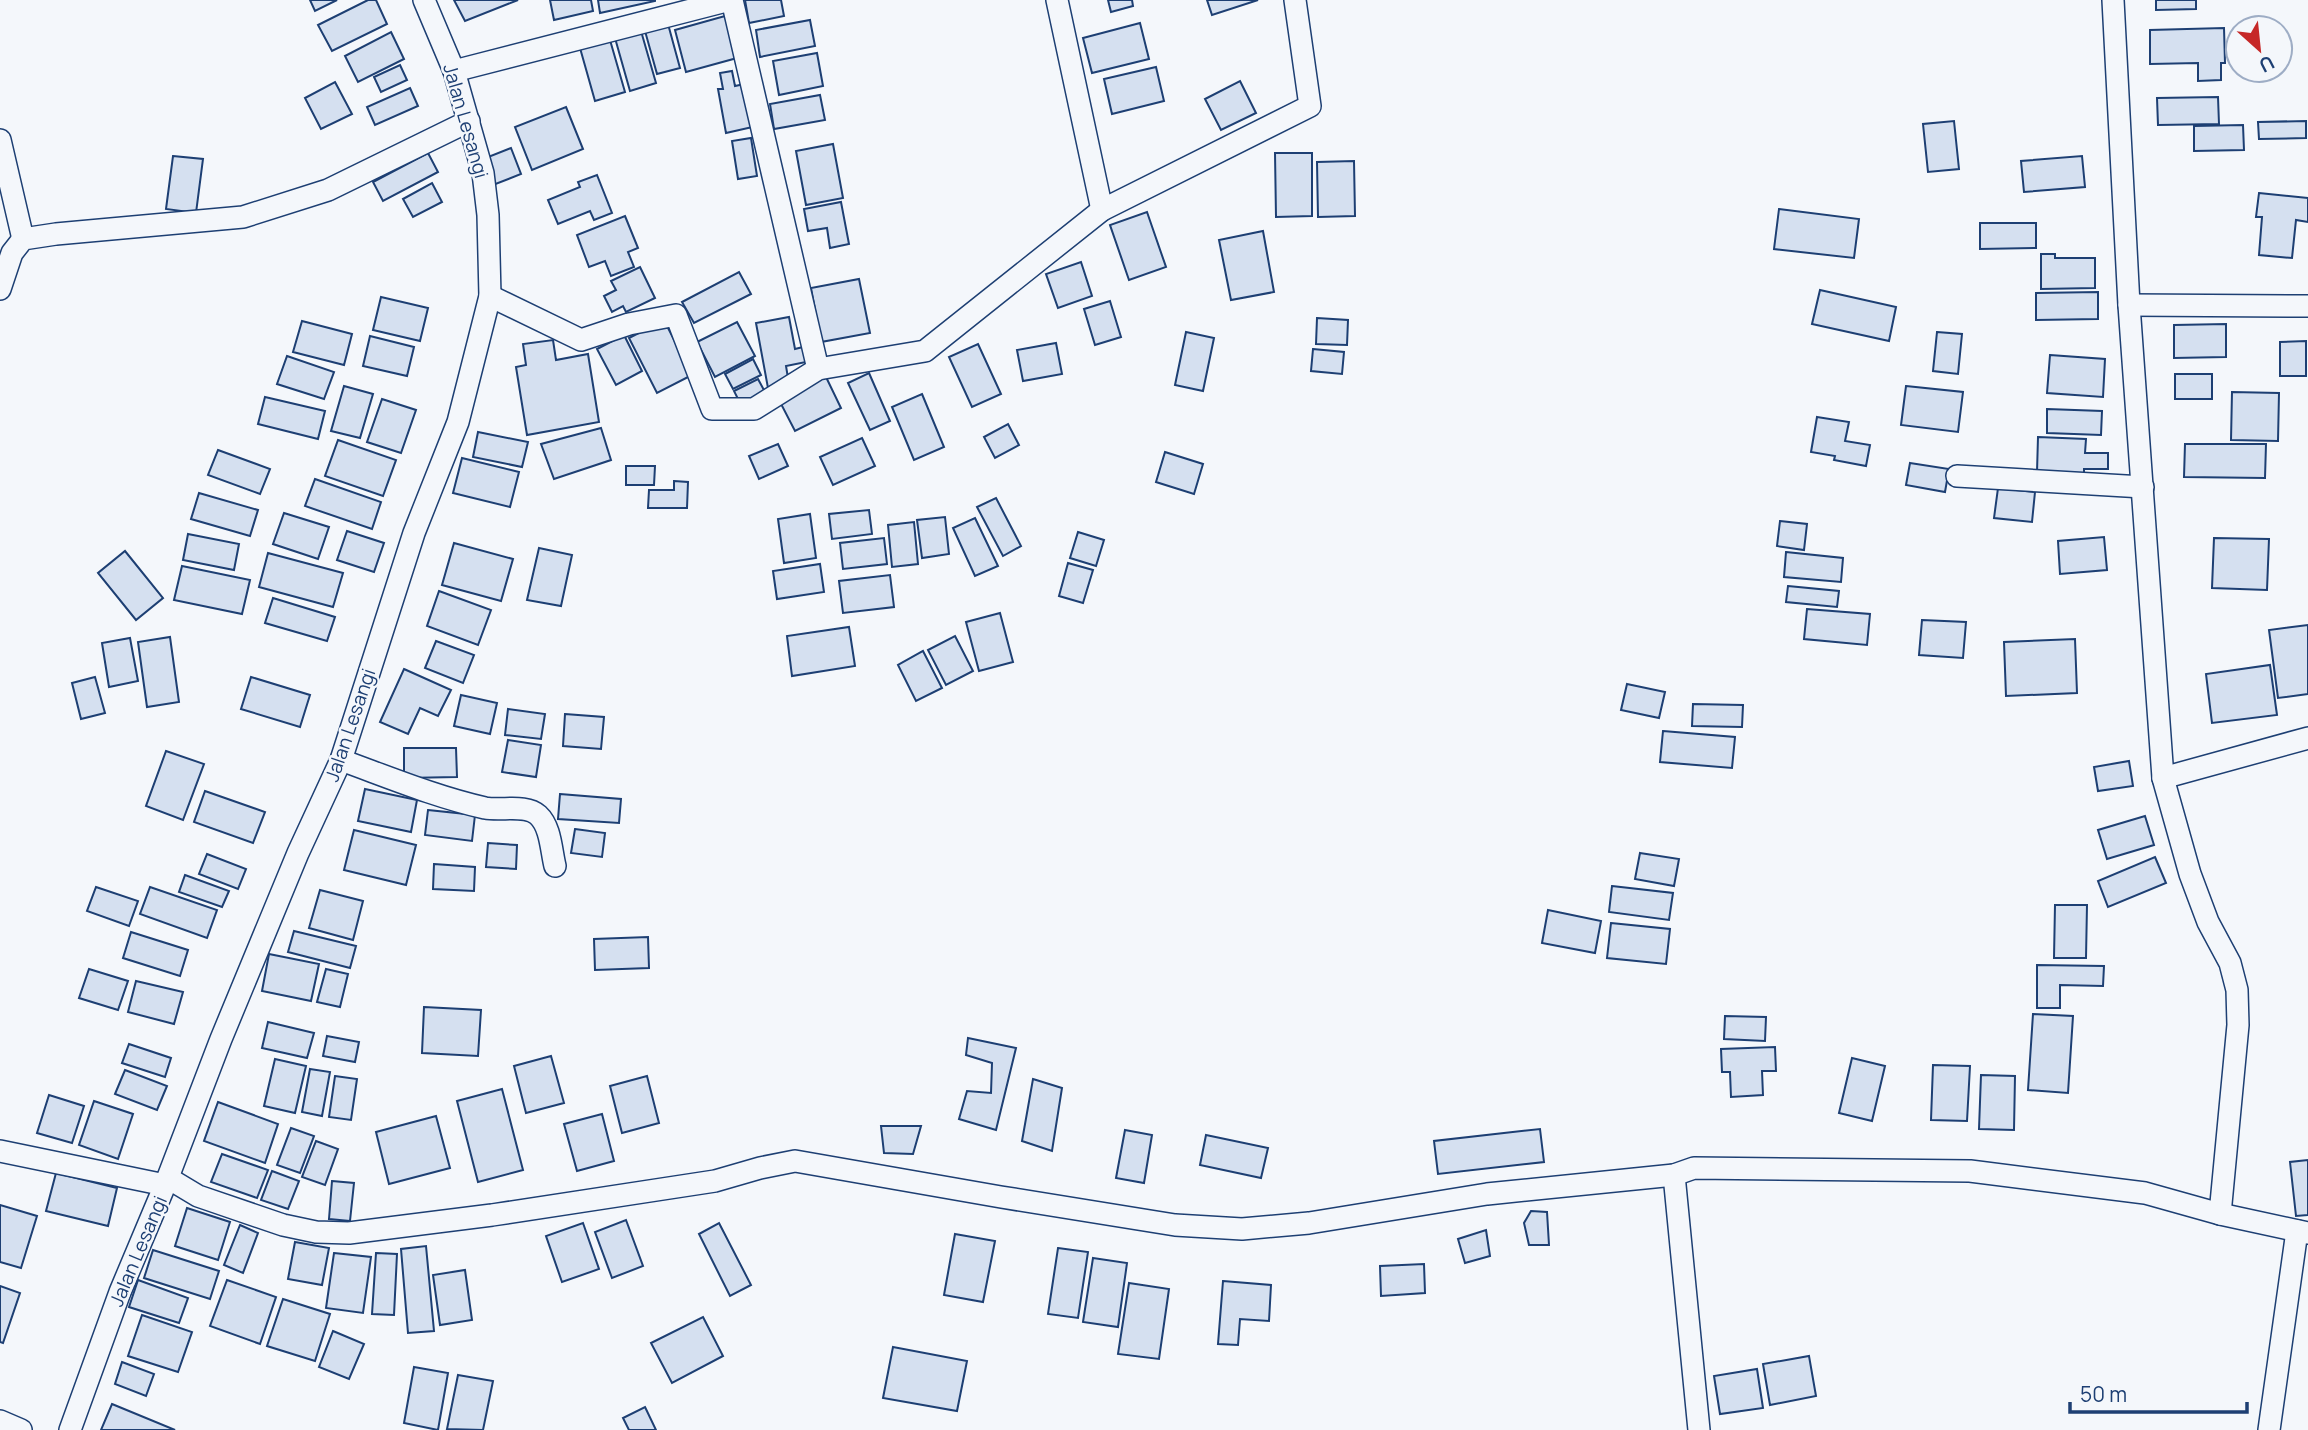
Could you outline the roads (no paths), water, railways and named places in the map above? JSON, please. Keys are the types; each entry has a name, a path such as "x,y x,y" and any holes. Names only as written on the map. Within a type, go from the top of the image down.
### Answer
{"street":[{"name":"Jalan Lesangi","path":"70,1430 120,1292 167,1182 247,977 298,853 341,760 414,533 458,422 489,296 488,215 483,173 469,121 454,71 424,0"},
{"path":"454,71 731,0 818,369"},
{"path":"1057,0 1102,210"},
{"path":"489,296 581,340 629,324 676,315 712,409 754,409 818,369 925,351 1102,210 1310,106 1295,0"},
{"path":"2113,0 2129,305 2163,778 2190,874 2208,922 2230,962 2237,990 2238,1025 2220,1214"},
{"path":"0,289 12,253 23,239 243,217 328,190 469,121"},
{"path":"0,140 23,239"},
{"path":"2129,305 2308,306"},
{"path":"1957,476 2143,487"},
{"path":"2163,778 2308,738"},
{"path":"341,760 417,788 486,808 530,810 544,822 555,866"},
{"path":"0,1151 167,1182 198,1196 283,1225 316,1232 349,1233 505,1213 715,1181 795,1161 1001,1198 1175,1225 1241,1228 1310,1223 1487,1194 1674,1175 1694,1168 1970,1171 2145,1193 2220,1214 2302,1232 2269,1430"},
{"path":"1674,1175 1699,1430"},
{"path":"0,1421 21,1430"}]}
